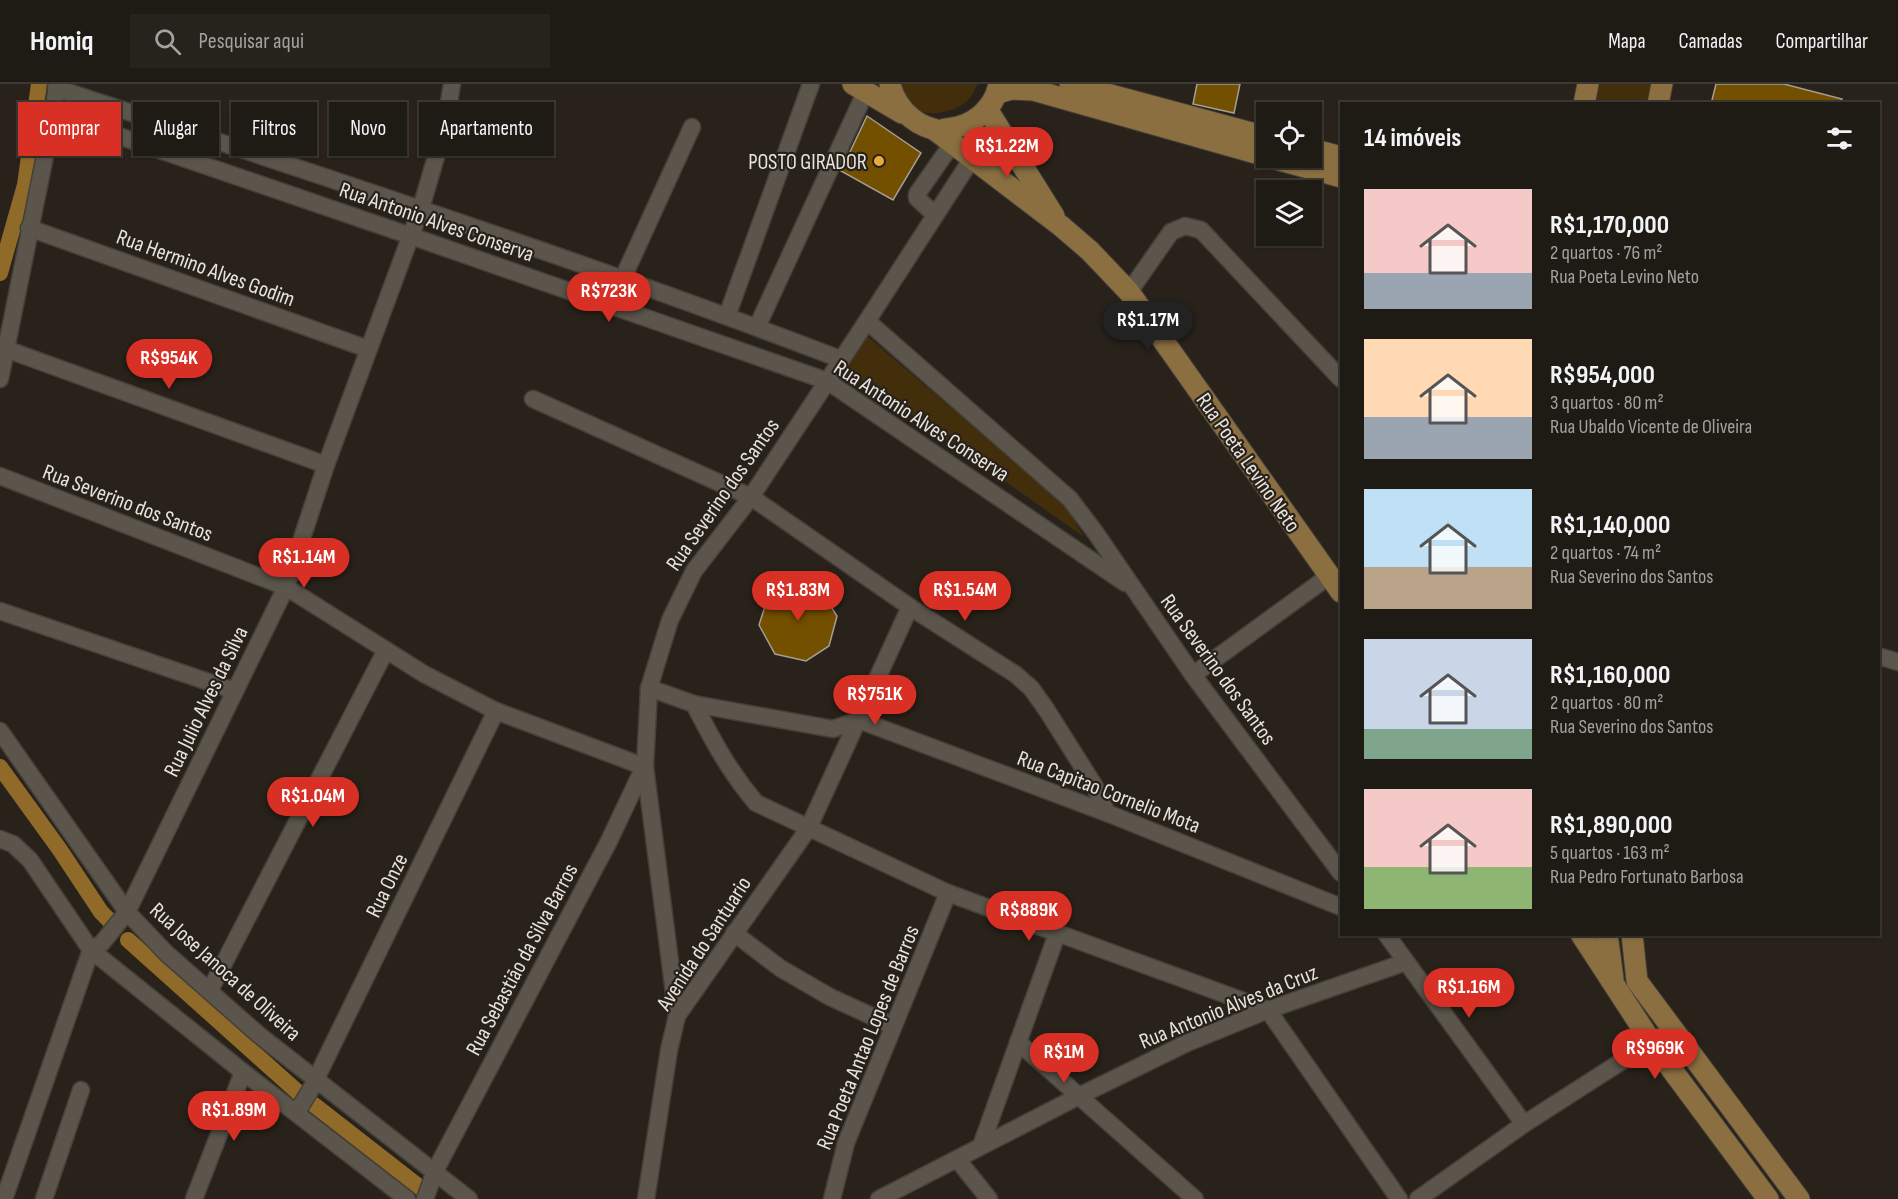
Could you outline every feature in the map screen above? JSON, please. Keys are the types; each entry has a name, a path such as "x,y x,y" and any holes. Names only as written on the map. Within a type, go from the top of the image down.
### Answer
{"main road":[{"path":"890,84 893,95 903,111 926,126"},
{"path":"1070,84 1173,121"},
{"path":"1584,102 1588,84"},
{"path":"1658,102 1662,84"},
{"path":"860,88 926,126 955,128 973,122 994,95 1012,89 1033,90 1173,121 1212,132 1256,152"},
{"name":"Rua Poeta Levino Neto","path":"994,95 1061,226"},
{"name":"Rua Poeta Levino Neto","path":"926,126 1061,226 1090,251 1129,292 1335,584"},
{"path":"1212,132 1256,136"},
{"path":"1322,152 1340,157"},
{"path":"1316,168 1340,177"},
{"path":"1582,936 1652,1043 1768,1199"},
{"path":"1607,936 1614,986"},
{"path":"1632,936 1637,981 1799,1199"}],"street":[{"name":"Rua Julio Alves da Silva","path":"96,946 124,917 286,587 326,465 421,208 445,126 452,84"},
{"path":"727,316 811,84"},
{"path":"55,102 57,86 623,278 840,359"},
{"path":"757,327 860,88"},
{"path":"623,278 692,127"},
{"name":"Rua Antonio Alves Conserva","path":"121,137 827,381 1134,590"},
{"path":"936,215 917,198 917,194 951,144"},
{"path":"0,379 2,348 45,156"},
{"path":"867,321 971,160"},
{"path":"1129,292 1171,232 1185,226 1201,230 1340,378"},
{"name":"Rua Hermino Alves Godim","path":"29,228 368,349"},
{"name":"Rua Severino dos Santos","path":"0,476 286,587 424,674 496,711 645,767 649,688 670,620 694,571 751,497 867,321 1070,499 1193,675 1340,872"},
{"path":"2,348 326,465"},
{"path":"533,399 751,497 910,607 1015,674 1032,688 1094,785 1107,813"},
{"path":"1193,675 1335,584"},
{"name":"Avenida do Santuario","path":"646,1199 669,1050 677,1016 808,829 910,607"},
{"path":"0,610 235,691"},
{"path":"210,990 386,650"},
{"path":"1880,657 1898,662"},
{"path":"649,688 694,704 833,729 859,720"},
{"path":"694,704 734,777 756,803 948,893 1268,1010 1399,1199"},
{"name":"Rua Onze","path":"299,1109 314,1084 496,711"},
{"name":"Rua Capitao Cornelio Mota","path":"859,720 1107,813 1340,907"},
{"name":"Rua Jose Janoca de Oliveira","path":"0,733 124,917 210,990 314,1084 469,1199"},
{"path":"645,767 677,1016"},
{"name":"Rua Sebastião da Silva Barros","path":"425,1199 435,1172 609,841 645,767"},
{"path":"0,827 7,842 30,860 96,946 243,1072 299,1109 384,1191 407,1199"},
{"name":"Rua Poeta Antao Lopes de Barros","path":"832,1199 846,1143 948,893"},
{"path":"734,933 780,968 830,997 893,1026"},
{"path":"981,1146 1057,934"},
{"path":"1387,936 1524,1124"},
{"path":"4,1199 96,946"},
{"name":"Rua Antonio Alves da Cruz","path":"879,1199 1187,1043 1268,1010 1406,962"},
{"path":"1418,1199 1524,1124 1672,1029"},
{"path":"1018,1042 1195,1199"},
{"path":"194,1199 243,1072"},
{"path":"44,1199 81,1090"},
{"path":"957,1159 989,1199"}],"shaded area":[{"path":"895,84 978,84 969,98 956,108 941,113 926,113 914,107"},
{"path":"1596,84 1651,84 1646,102 1592,102"},
{"path":"866,335 1065,505 1084,537 847,370"}],"building":[{"path":"1197,84 1240,84 1234,113 1193,104"},
{"path":"1716,84 1784,84 1842,99 1841,102 1712,102"},
{"name":"POSTO GIRADOR","path":"867,116 921,153 893,200 841,171"},
{"path":"795,584 820,589 837,616 829,646 806,661 775,654 759,625 768,597"}],"waterway":[{"path":"0,273 25,185 39,84"},
{"path":"0,767 101,912 111,922"},
{"path":"128,940 301,1095"},
{"path":"313,1104 422,1189"}],"place":[{"name":"POSTO GIRADOR","path":"879,161"}]}
